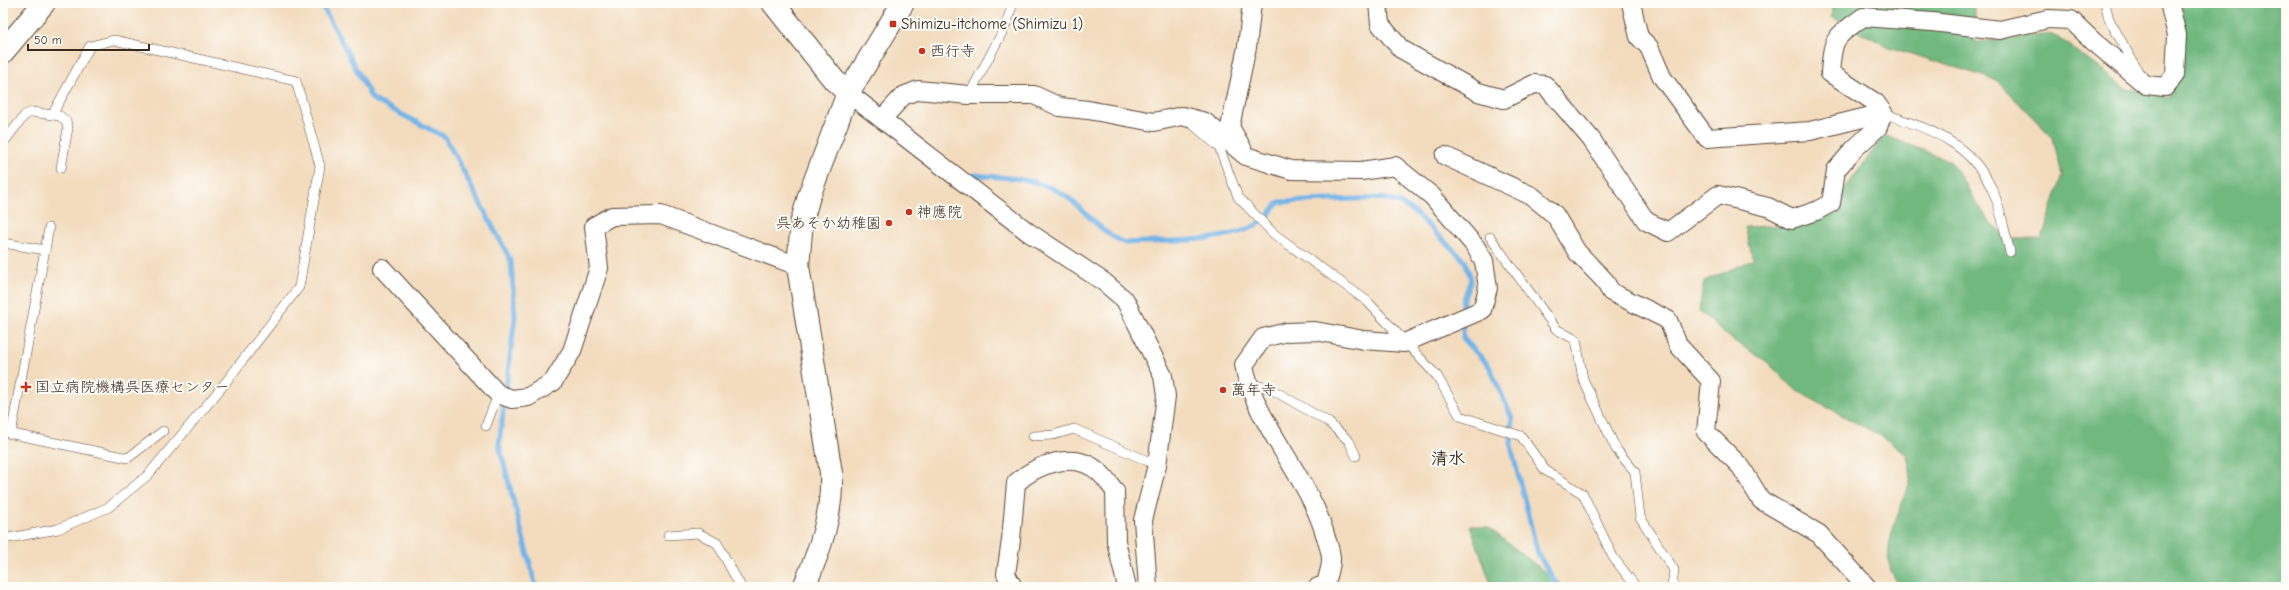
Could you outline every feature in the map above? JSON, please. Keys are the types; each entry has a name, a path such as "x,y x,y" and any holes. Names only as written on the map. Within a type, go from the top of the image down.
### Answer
{"street":[{"path":"3,52 44,3"},
{"path":"773,3 824,68 848,93 883,118 1028,232 1104,282 1125,300 1163,376 1166,396 1157,465 1143,520 1148,587"},
{"path":"804,587 830,513 832,492 831,473 798,266 802,221 809,196 848,93 903,3"},
{"path":"1246,156 1230,127 1246,47 1252,3"},
{"path":"1378,3 1380,24 1401,49 1478,92 1504,99 1534,84 1545,85 1591,139 1646,221 1668,232 1718,195 1768,207 1792,219 1816,211 1831,203 1836,170 1854,149 1878,127 1883,113"},
{"path":"1631,3 1639,37 1650,47 1662,77 1707,138 1810,131 1883,113"},
{"path":"1883,113 1876,102 1830,73 1832,43 1843,31 1863,17 1932,22 2000,30 2048,19 2071,20 2099,47 2146,85 2165,87 2174,75 2176,35 2169,3"},
{"path":"883,118 903,96 918,90 969,95 1034,95 1060,107 1088,110 1154,122 1182,116 1205,122 1246,156 1292,170 1361,172 1395,166 1432,196 1475,246 1484,261 1488,288 1482,310 1404,343 1364,340 1315,331 1287,332 1263,338 1244,365 1248,383 1276,438 1301,480 1322,523 1332,559 1326,585 1318,587"},
{"path":"1445,156 1532,196 1555,214 1577,252 1612,292 1668,320 1678,345 1711,381 1706,432 1741,467 1761,500 1819,534 1867,587"},
{"path":"382,268 504,396 528,397 553,382 572,351 599,268 594,226 612,216 661,215 798,266"},
{"path":"1013,587 1006,574 1012,533 1016,483 1041,467 1075,460 1098,471 1115,491 1116,541 1127,587"}],"lane":[{"path":"969,95 1005,27 1013,3"},
{"path":"2105,3 2109,18 2146,85"},
{"path":"3,539 58,529 109,507 148,475 222,387 299,287 320,166 296,81 114,40 90,46 52,115"},
{"path":"3,143 25,115 32,112 60,116 66,121 68,128 61,168"},
{"path":"1883,113 1932,130 1957,144 1980,167 1994,196 2010,252"},
{"path":"1182,116 1220,147 1238,197 1274,234 1367,301 1404,343 1437,376 1460,416 1521,436 1545,470 1583,494 1614,557 1636,587"},
{"path":"49,228 7,433 128,458 163,431"},
{"path":"1490,237 1556,329 1576,340 1583,379 1616,449 1635,472 1640,517 1674,570 1672,587"},
{"path":"3,243 45,250"},
{"path":"1248,383 1271,389 1328,422 1349,441 1356,456"},
{"path":"486,426 504,396"},
{"path":"1033,436 1053,435 1074,429 1157,465"},
{"path":"668,536 698,533 717,543 741,587"}],"green space":[{"path":"1834,3 1975,3 1975,42 2053,34 2127,89 2169,97 2186,35 2181,3 2286,3 2286,587 1902,587 1893,575 1889,563 1889,549 1891,535 1910,480 1907,455 1888,440 1797,391 1766,361 1734,341 1699,311 1704,281 1753,260 1745,227 1814,224 1840,196 1884,135 1950,161 1989,221 2008,239 2042,239 2062,175 2053,138 1996,80 1889,47 1831,17"},
{"path":"1470,525 1489,528 1564,587 1492,587"}],"waterway":[{"path":"321,3 372,99 445,137 511,261 515,317 499,445 536,587"},
{"path":"975,175 1010,178 1044,185 1066,196 1109,234 1125,243 1192,240 1228,235 1243,231 1260,223 1279,202 1382,198 1400,203 1414,212 1465,261 1471,279 1463,302 1463,315"},
{"path":"1463,323 1463,338 1489,366 1512,418 1511,446 1538,554 1558,587"}],"place":[{"name":"Shimizu-itchome (Shimizu 1)","path":"893,24"},
{"name":"西行寺","path":"922,51"},
{"name":"神應院","path":"909,212"},
{"name":"呉あそか幼稚園","path":"889,223"},
{"name":"国立病院機構呉医療センター","path":"26,387"},
{"name":"萬年寺","path":"1223,390"}],"district":[{"name":"清水","path":"1448,458"}]}
